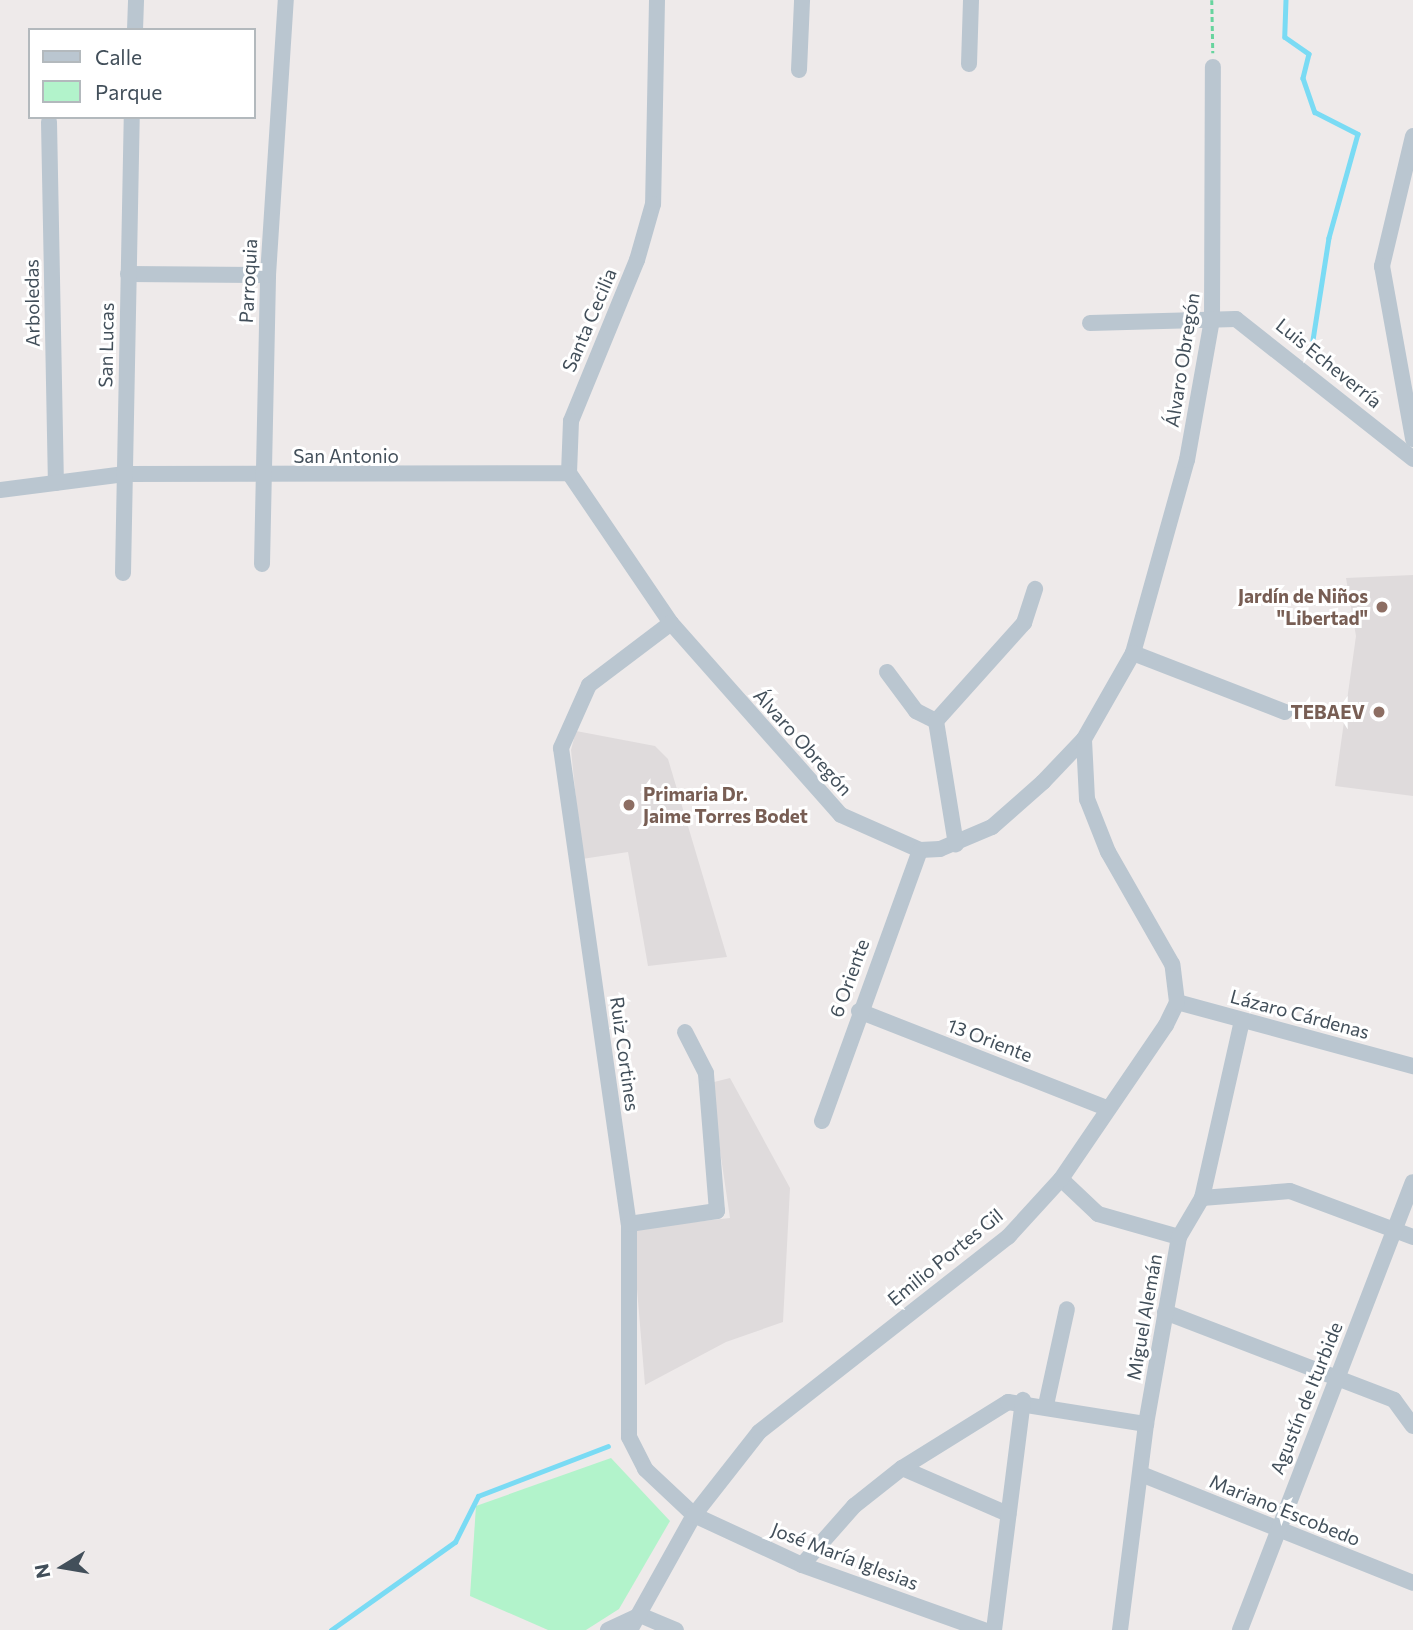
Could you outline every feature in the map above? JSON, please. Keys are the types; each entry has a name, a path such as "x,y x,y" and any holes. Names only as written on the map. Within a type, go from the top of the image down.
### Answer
{"street":[{"path":"135,28 136,0"},
{"name":"Parroquia","path":"262,564 261,478 268,275 286,0"},
{"name":"Santa Cecilia","path":"569,472 571,421 637,260 653,204 657,0"},
{"path":"799,70 802,0"},
{"path":"968,64 971,0"},
{"name":"Álvaro Obregón","path":"671,624 841,815 882,839 920,850 956,844 992,827 1084,739 1133,653 1187,460 1212,320 1213,67"},
{"name":"San Lucas","path":"123,573 132,119"},
{"name":"Arboledas","path":"49,121 56,483"},
{"path":"1412,142 1382,266 1413,439"},
{"path":"128,274 268,275"},
{"name":"Luis Echeverría","path":"1090,323 1236,319 1256,330 1413,459"},
{"path":"569,472 671,624"},
{"name":"San Antonio","path":"0,489 125,474 261,478 569,472"},
{"path":"936,721 1024,623 1035,589"},
{"name":"Ruiz Cortines","path":"671,624 589,685 561,748 629,1224 629,1437 645,1469 694,1515"},
{"path":"1133,653 1285,712"},
{"path":"887,672 916,711 936,721"},
{"path":"936,721 956,844"},
{"path":"1084,739 1087,799 1108,852 1172,964 1177,1002"},
{"name":"6 Oriente","path":"822,1121 859,1011 920,850"},
{"name":"Lázaro Cárdenas","path":"1177,1002 1413,1066"},
{"name":"Emilio Portes Gil","path":"630,1630 694,1515 759,1432 1008,1237 1061,1179 1177,1002"},
{"name":"13 Oriente","path":"859,1011 1106,1108"},
{"name":"Miguel Alemán","path":"1120,1630 1146,1424 1179,1237 1202,1198 1242,1020"},
{"path":"629,1224 717,1211 706,1073 685,1032"},
{"path":"706,1073 723,1073"},
{"path":"1061,1179 1098,1213 1179,1237"},
{"name":"Agustín de Iturbide","path":"1240,1630 1274,1529 1338,1379 1413,1182"},
{"path":"1202,1198 1290,1191 1413,1237"},
{"path":"1045,1405 1067,1309"},
{"path":"1165,1312 1394,1400 1413,1426"},
{"path":"994,1630 1023,1400"},
{"path":"802,1564 854,1506 902,1468 977,1418 1023,1400 1146,1424"},
{"path":"902,1468 1008,1514"},
{"name":"Mariano Escobedo","path":"1141,1474 1413,1583"},
{"name":"José María Iglesias","path":"694,1515 802,1564 984,1630"},
{"path":"608,1630 640,1615 675,1630"}],"path":[{"path":"1212,0 1213,67"}],"shaded area":[{"name":"TEBAEV","path":"1413,575 1413,796 1335,786 1356,636 1346,578"},
{"name":"Primaria Dr. Jaime Torres Bodet","path":"576,731 655,746 668,759 727,957 648,966 628,852 582,859 571,750"},
{"path":"730,1078 790,1188 783,1322 726,1342 645,1385 632,1229 730,1218 710,1083"}],"green space":[{"path":"611,1458 670,1521 619,1609 586,1630 548,1630 470,1596 476,1506"}],"waterway":[{"path":"1286,0 1285,37 1309,54 1303,78 1315,112 1358,134 1329,238 1313,340"},
{"path":"331,1630 455,1542 478,1496 608,1446"}],"place":[{"name":"Jardín de Niños \"Libertad\"","path":"1382,607"},
{"name":"TEBAEV","path":"1379,712"},
{"name":"Primaria Dr. Jaime Torres Bodet","path":"629,805"}]}
